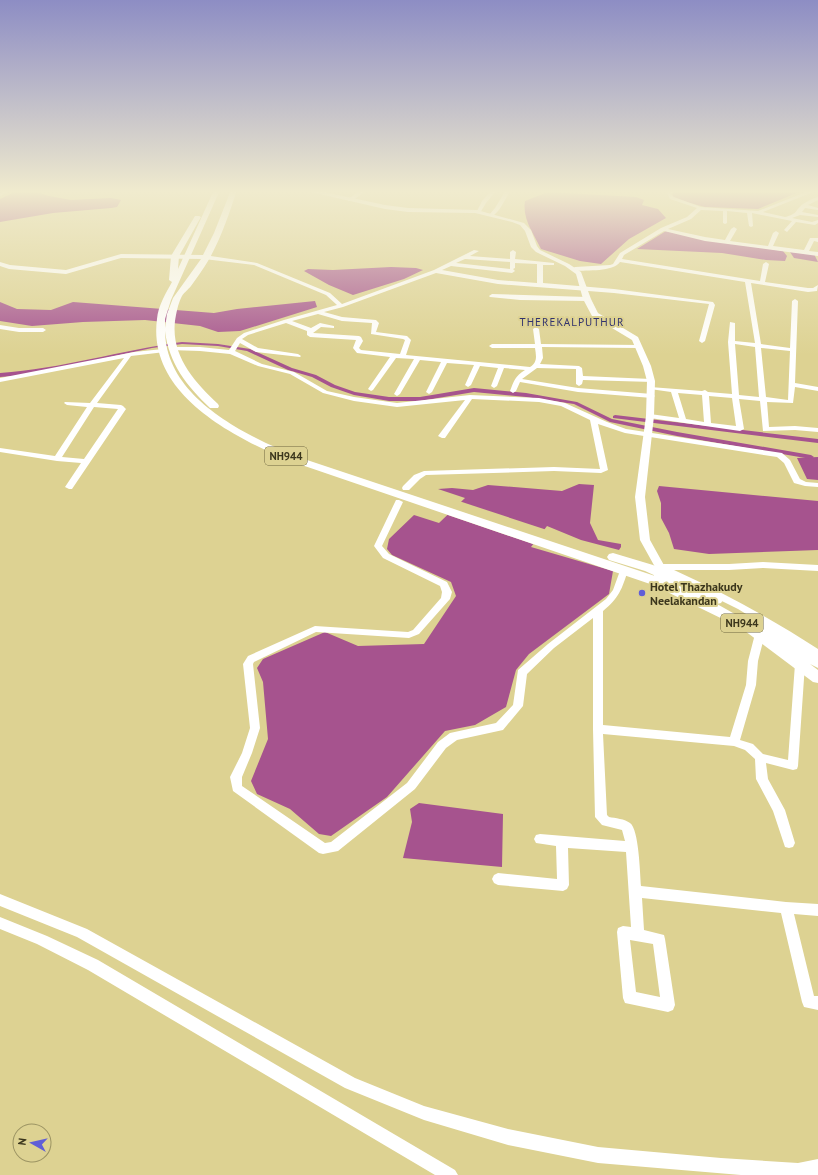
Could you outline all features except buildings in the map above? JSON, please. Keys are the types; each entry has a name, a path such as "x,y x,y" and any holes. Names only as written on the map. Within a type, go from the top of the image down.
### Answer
{"highway":[{"path":"173,298 175,257 182,245"},
{"name":"NH944","path":"196,245 173,298 165,324 167,347 173,373 187,393 213,416 246,437 294,459 449,506 543,538 660,574 713,597 765,628 818,663"},
{"name":"NH944","path":"191,257 197,245"},
{"path":"173,298 190,283 207,257 213,245"},
{"name":"NH944","path":"167,347 196,389 214,406 242,425 268,439 294,450 406,488 449,506"},
{"name":"NH944","path":"543,538 624,570 660,574 760,634 818,678"}],"main road":[{"path":"533,245 538,251 574,269 581,277 587,299 595,314 606,322 627,332 635,339 638,346 651,384 652,396 640,497 645,540 660,574"}],"street":[{"path":"574,269 607,268 615,265 622,254 637,245"},
{"path":"751,245 818,254"},
{"path":"806,252 809,245"},
{"path":"786,249 789,257"},
{"path":"234,346 242,336 251,332 341,306 436,271 476,251"},
{"path":"512,283 513,252"},
{"path":"0,264 66,272 121,256 207,257 255,264 328,294 341,306"},
{"path":"464,257 552,264"},
{"path":"618,260 808,290 815,290 818,286"},
{"path":"450,264 512,271"},
{"path":"540,264 540,285"},
{"path":"762,283 766,264"},
{"path":"436,271 512,283 712,300 702,341"},
{"path":"748,281 758,346 767,433 795,428 818,430"},
{"path":"530,299 531,284"},
{"path":"492,296 530,299 587,299"},
{"path":"580,378 651,384 674,390 791,402 795,301"},
{"path":"318,313 342,319 374,321 376,323 373,333 405,337 408,340 403,355"},
{"path":"286,321 311,331"},
{"path":"650,417 682,420 740,429 735,396 731,342 732,323"},
{"path":"311,331 320,325 332,327"},
{"path":"0,327 19,330 43,330"},
{"path":"513,391 518,380 539,362 539,346 536,329"},
{"path":"311,331 310,335 359,338 360,341 356,348 359,352 403,355 417,359 502,366 577,367 579,368 580,378 578,390"},
{"path":"731,342 794,350"},
{"path":"492,346 574,344 638,346"},
{"path":"234,346 260,365 292,373 326,392 354,399 397,404 470,396 538,400 564,404 593,419 625,431 779,455 787,462 797,481 805,484 818,485"},
{"path":"0,380 167,347 209,349 234,346 298,356"},
{"path":"57,459 92,405 129,355"},
{"path":"371,389 395,355"},
{"path":"397,394 417,359"},
{"path":"429,392 445,361"},
{"path":"468,385 478,364"},
{"path":"494,386 502,366"},
{"path":"518,380 578,390 652,396"},
{"path":"792,385 818,389"},
{"path":"674,390 682,420"},
{"path":"705,392 708,424"},
{"path":"442,436 470,396"},
{"path":"67,403 122,408 85,461 80,473 69,488"},
{"path":"406,488 417,477 424,473 554,469 604,470 593,419"},
{"path":"795,428 797,419"},
{"path":"0,450 57,459 85,461"},
{"path":"399,502 378,546 380,550 386,556 444,584 447,592 445,599 416,632 409,635 315,629 251,659 248,664 255,728 247,753 236,777 237,788 323,849 334,847 411,786 442,745 454,736 498,727 518,706 522,673 551,646 609,601 617,591 624,570"},
{"path":"660,574 763,565 818,568"},
{"path":"660,574 694,582 786,632 818,654"},
{"path":"598,610 598,729 601,818 606,821 626,826 628,830 632,846 638,934"},
{"path":"734,742 751,685 753,660 760,634"},
{"path":"598,729 734,742 749,747 760,757 793,766 800,664"},
{"path":"760,757 762,779 779,810 789,843"},
{"path":"540,839 562,842 632,846"},
{"path":"498,879 563,885 562,842"},
{"path":"634,891 786,908 818,910"},
{"path":"0,900 56,921 107,946 350,1083 424,1113 508,1137 598,1155 721,1166 775,1169 798,1170 818,1167"},
{"path":"786,908 809,1002 818,1003"},
{"path":"0,923 42,940 93,965 450,1175"},
{"path":"623,932 638,934 659,939 668,1005 630,998 623,932"}],"shaded area":[{"path":"539,245 622,245 601,264 580,261 541,249"},
{"path":"644,245 747,245 783,251 787,256 785,261 766,260 722,253 637,249"},
{"path":"790,252 814,254 818,262 794,258"},
{"path":"391,267 416,268 423,270 404,279 353,295 329,285 304,271 308,269 333,270"},
{"path":"315,301 317,307 240,331 218,332 200,326 145,320 83,322 32,326 0,321 0,302 17,309 51,310 73,302 214,313 237,309"},
{"path":"818,457 818,480 807,479 797,458"},
{"path":"579,484 594,485 590,523 598,540 621,544 619,550 581,540 547,526 531,547 613,571 609,594 529,654 516,670 506,707 475,725 445,731 387,797 331,836 319,834 290,809 257,794 251,781 268,739 263,682 257,668 263,659 325,632 358,646 424,644 456,596 451,582 392,555 387,549 389,539 414,515 439,523 465,498 438,489 452,488 473,490 488,485 562,491"},
{"path":"659,486 818,501 818,550 709,554 674,549 669,533 661,518 661,503 657,491"},
{"path":"419,803 503,814 502,867 403,858 412,822 410,809"}],"pier":[{"path":"459,501 547,530 536,545 445,514"}],"waterway":[{"path":"0,375 27,373 152,347 182,343 218,345 248,350 290,369 314,376 333,386 354,393 389,399 420,399 474,390 526,395 575,403 610,420 677,434 811,457"},
{"path":"615,417 818,441"}],"place":[{"name":"Hotel Thazhakudy Neelakandan","path":"642,593"}],"district":[{"name":"THEREKALPUTHUR","path":"572,322"}]}
